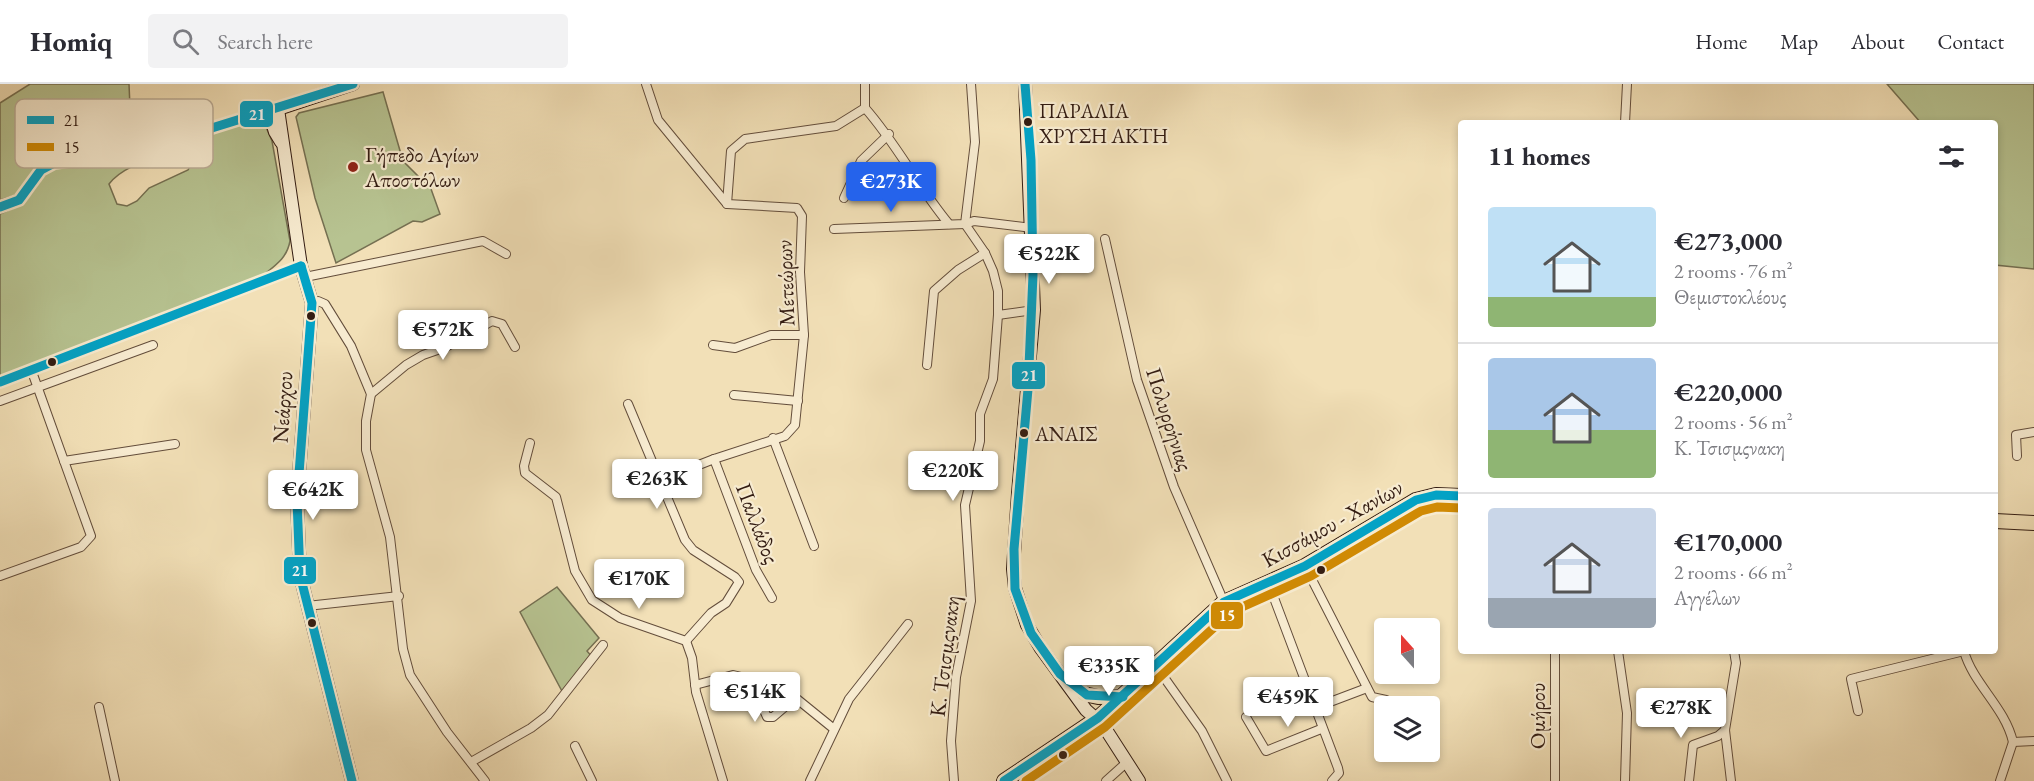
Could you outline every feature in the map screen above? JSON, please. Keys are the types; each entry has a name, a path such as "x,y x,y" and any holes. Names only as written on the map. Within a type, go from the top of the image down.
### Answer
{"main road":[{"name":"Κισσάμου - Χανίων","path":"1004,781 1098,718 1224,602 1305,566 1416,500 1436,495 1458,496"},
{"path":"1998,520 2034,523"},
{"path":"1084,694 1098,697 1123,697"}],"street":[{"path":"213,130 274,114 353,84"},
{"path":"646,84 658,120 727,204"},
{"path":"865,84 865,108 889,134 914,178 949,224"},
{"path":"965,224 975,142 971,84"},
{"path":"1025,84 1034,310 1014,578 1027,625 1044,653 1086,710 1098,718"},
{"path":"1625,120 1627,84"},
{"path":"727,204 730,151 736,144 745,138 836,126 865,108"},
{"name":"Νεάρχου","path":"274,114 303,271 312,303 297,500 300,575 352,781"},
{"path":"844,198 861,161 889,134"},
{"path":"0,207 19,200 45,168"},
{"name":"Μετεώρων","path":"658,481 792,432 795,425 804,335 800,272 802,218 797,208 727,204"},
{"path":"834,229 965,224 974,221 1032,228"},
{"name":"Κ. Τσισμςνακη","path":"954,781 951,741 956,677 971,601 965,505 980,441 980,414 993,379 998,315 998,291 985,253 965,224"},
{"name":"Πολυρρήνιας","path":"1106,239 1137,380 1174,487 1224,602"},
{"path":"0,382 303,271 483,241 506,254"},
{"path":"927,365 934,291 958,270 985,253"},
{"path":"312,303 325,304 351,346 371,394 366,420 366,450 390,537 399,596 403,649 410,675 447,732 485,781"},
{"path":"998,315 1034,310"},
{"path":"371,394 406,365 423,355 446,347 492,321 502,324 515,347"},
{"path":"713,345 735,348 771,335 804,335"},
{"path":"0,401 153,345"},
{"path":"0,576 81,547 90,539 90,532 31,369"},
{"path":"734,395 798,401"},
{"path":"628,404 658,481 685,540 693,550 735,577 739,582 726,603 711,613 686,641"},
{"path":"2017,456 2016,435 2034,432"},
{"path":"773,438 814,546"},
{"path":"530,443 524,466 525,473 556,497 575,571 592,600 620,618 686,641"},
{"path":"64,462 175,444"},
{"name":"Παλλάδος","path":"714,459 756,570 772,598"},
{"path":"1305,566 1374,698"},
{"path":"1268,582 1339,773 1332,781"},
{"path":"306,606 399,596"},
{"path":"810,781 849,699 908,624"},
{"path":"686,641 692,657 695,685 723,781"},
{"path":"471,762 509,742 548,715 603,645"},
{"name":"Ομήρου","path":"1555,654 1555,781"},
{"path":"1618,654 1627,713 1625,781"},
{"path":"1731,781 1725,730 1736,663 1734,654"},
{"path":"1858,711 1851,679 1952,654"},
{"path":"1965,654 1969,666 1998,707 2013,742 2000,781"},
{"path":"1156,666 1202,731 1227,781"},
{"path":"695,685 733,675 770,684 774,689 763,708 767,717 773,717 797,699 834,729"},
{"path":"1064,678 1096,704 1098,718 1139,781"},
{"path":"1314,708 1367,688"},
{"path":"99,707 116,781"},
{"path":"1246,717 1266,751 1321,729"},
{"path":"1689,781 1693,745 1718,736 1725,730"},
{"path":"2013,742 2034,741"},
{"path":"575,746 592,781"},
{"path":"1106,781 1126,763"}],"green space":[{"path":"30,84 129,84 130,99 15,99 15,168 36,168 16,195 0,200 0,103"},
{"path":"1887,84 2034,84 2034,269 1998,265 1998,120 1918,120"},
{"name":"Γήπεδο Αγίων Αποστόλων","path":"383,92 403,161 431,189 440,214 422,222 413,221 336,263 315,198 296,117 299,113"},
{"path":"253,120 266,127 272,141 290,241 280,261 262,276 0,377 0,214 22,204 45,173 55,168 129,168 109,184 117,204 127,206 137,201 149,188 189,168 213,168 213,132"},
{"path":"557,587 599,638 587,651 593,658 564,695 520,612"}],"transit line":[{"name":"21","path":"213,128 353,84"},
{"name":"21","path":"1025,84 1031,160 1033,275 1028,389 1014,549 1015,589 1031,633 1060,674 1087,695 1123,697"},
{"name":"21","path":"0,207 19,200 45,168"},
{"name":"21","path":"301,266 312,303 297,500 300,575 352,781"},
{"name":"21","path":"0,382 301,266"},
{"name":"21","path":"1004,781 1098,718 1224,602 1305,566 1416,500 1436,495 1458,496"},
{"name":"15","path":"1026,781 1105,727 1231,612 1311,576 1421,511 1437,507 1458,508"}],"place":[{"name":"ΠΑΡΑΛΙΑ ΧΡΥΣΗ ΑΚΤΗ","path":"1028,122"},
{"name":"Γήπεδο Αγίων Αποστόλων","path":"353,167"},
{"name":"ΑΝΑΙΣ","path":"1024,433"}]}
